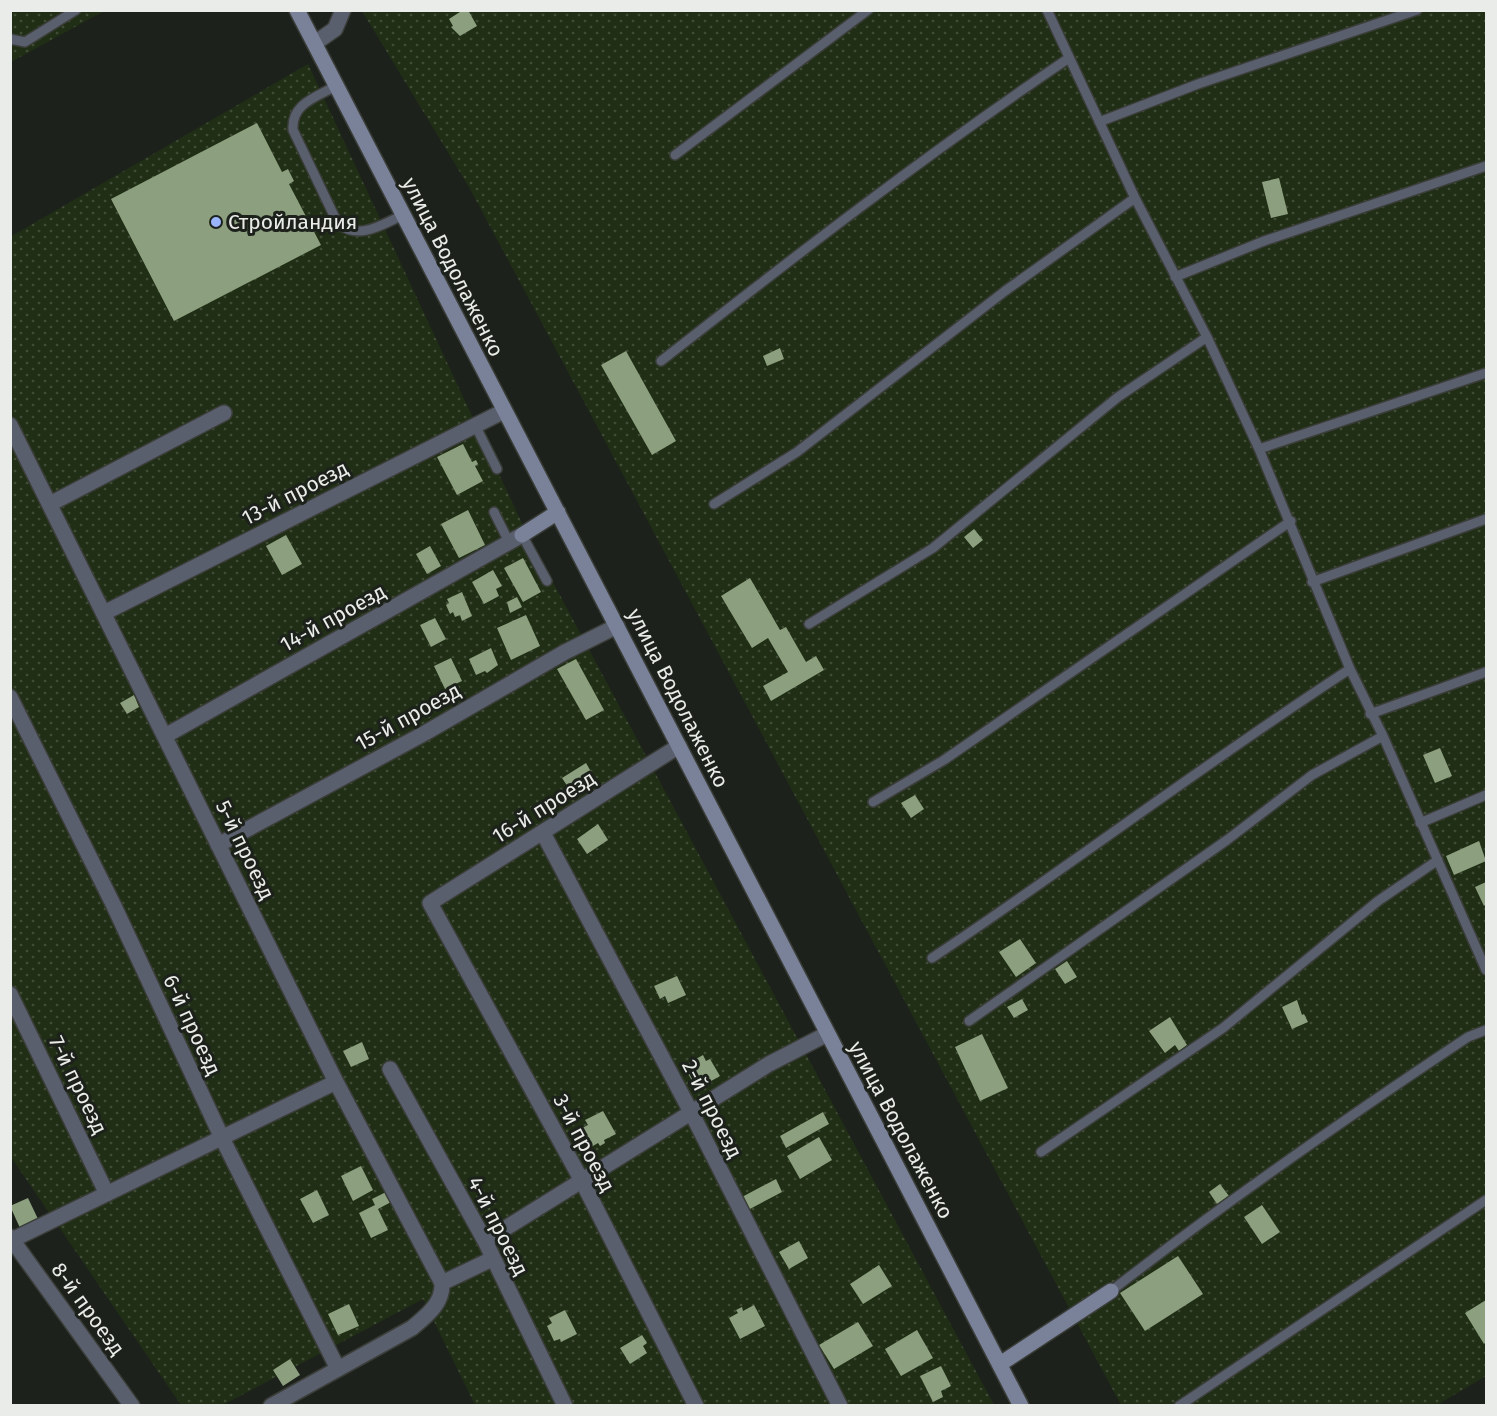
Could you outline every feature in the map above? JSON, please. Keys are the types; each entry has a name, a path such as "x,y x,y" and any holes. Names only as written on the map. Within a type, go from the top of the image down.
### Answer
{"main road":[{"name":"улица Водолаженко","path":"297,10 1021,1406"},
{"path":"516,539 558,512"},
{"path":"1000,1364 1111,1291"}],"street":[{"path":"315,44 335,29 343,10"},
{"name":"13-й проезд","path":"104,614 504,411"},
{"path":"50,504 224,413"},
{"name":"5-й проезд","path":"10,425 336,1082 442,1288"},
{"name":"14-й проезд","path":"165,736 516,539"},
{"name":"15-й проезд","path":"218,845 425,733 565,652 617,626"},
{"name":"6-й проезд","path":"10,697 114,906 222,1138 338,1369"},
{"name":"16-й проезд","path":"430,903 679,746"},
{"name":"2-й проезд","path":"543,833 691,1112 840,1406"},
{"name":"3-й проезд","path":"430,903 582,1181 696,1406"},
{"name":"7-й проезд","path":"10,994 107,1194"},
{"path":"484,1241 769,1064 827,1034"},
{"name":"4-й проезд","path":"390,1069 484,1241 565,1406"},
{"path":"11,1239 336,1082"},
{"name":"8-й проезд","path":"11,1239 132,1406"},
{"path":"271,1406 412,1328 431,1311 442,1288 492,1259"}],"lane":[{"path":"10,39 25,42 76,10"},
{"path":"675,155 867,10"},
{"path":"1047,10 1134,198 1207,337 1259,449 1291,521 1312,582 1486,970"},
{"path":"1099,122 1198,84 1417,10"},
{"path":"661,361 866,201 982,117 1069,58"},
{"path":"336,86 300,106 293,120 293,130 338,224 345,230 364,232 402,215"},
{"path":"1175,276 1264,241 1486,166"},
{"path":"714,504 797,452 996,298 1134,198"},
{"path":"809,624 933,548 1118,397 1207,337"},
{"path":"1259,449 1486,373"},
{"path":"475,426 497,469"},
{"path":"494,512 547,582"},
{"path":"1312,582 1486,519"},
{"path":"873,802 944,760 1291,521"},
{"path":"932,958 1051,879 1190,776 1350,669"},
{"path":"1370,714 1486,672"},
{"path":"969,1021 1227,840 1312,774 1383,736"},
{"path":"1420,823 1486,795"},
{"path":"1041,1152 1223,1028 1378,901 1438,860"},
{"path":"1111,1291 1214,1211 1336,1125 1468,1037 1486,1030"},
{"path":"1179,1406 1486,1200"}],"green space":[{"path":"11,11 104,11 11,62"},
{"path":"362,11 1486,11 1486,1376 1437,1405 1121,1405 469,187"},
{"path":"308,64 526,532 994,1405 475,1405 423,1299 223,1405 181,1405 11,1157 10,237"}],"building":[{"path":"463,10 468,10 477,26 460,36 451,27 453,26 449,19"},
{"name":"Стройландия","path":"257,123 282,172 288,169 294,181 289,184 321,245 174,321 111,199"},
{"path":"1279,178 1288,214 1271,218 1262,182"},
{"path":"780,348 784,359 767,366 763,356"},
{"path":"626,351 676,441 652,455 601,365"},
{"path":"463,444 472,462 476,460 478,464 475,466 483,481 457,495 437,457"},
{"path":"468,510 485,545 459,558 441,524"},
{"path":"974,529 983,540 973,548 964,537"},
{"path":"286,535 302,564 282,575 266,546"},
{"path":"430,546 441,566 427,574 416,554"},
{"path":"523,558 541,592 523,602 504,568"},
{"path":"493,570 502,586 496,589 499,596 484,604 472,582"},
{"path":"750,578 780,630 786,627 806,662 816,656 824,670 771,701 763,686 788,672 768,638 752,648 721,596"},
{"path":"462,592 472,616 462,621 460,615 455,617 453,612 450,614 446,605 449,603 447,599"},
{"path":"517,597 522,607 510,613 507,602"},
{"path":"526,615 540,646 511,660 497,628"},
{"path":"435,618 446,639 431,647 420,625"},
{"path":"491,648 498,665 487,673 485,671 476,675 469,659"},
{"path":"451,658 462,681 445,689 434,666"},
{"path":"576,659 604,710 586,720 557,669"},
{"path":"134,695 139,707 127,714 120,703"},
{"path":"1440,748 1452,776 1435,783 1423,755"},
{"path":"586,763 597,782 580,789 582,791 574,796 562,778"},
{"path":"915,795 924,809 911,818 901,803"},
{"path":"598,824 608,840 587,854 577,839"},
{"path":"1479,841 1486,861 1454,875 1446,856"},
{"path":"1486,882 1486,904 1484,906 1475,887"},
{"path":"1020,939 1036,963 1016,977 999,952"},
{"path":"1067,961 1077,977 1065,984 1055,969"},
{"path":"677,976 686,995 668,1003 665,996 660,999 654,986"},
{"path":"1022,999 1028,1010 1014,1018 1007,1007"},
{"path":"1297,1000 1302,1015 1304,1014 1308,1022 1292,1029 1282,1007"},
{"path":"1170,1017 1187,1045 1179,1051 1175,1045 1165,1053 1149,1031"},
{"path":"982,1034 1008,1088 980,1101 955,1047"},
{"path":"362,1042 369,1059 351,1067 343,1051"},
{"path":"703,1055 706,1061 710,1059 720,1076 697,1089 687,1072 691,1070 687,1064"},
{"path":"603,1111 616,1134 604,1140 605,1143 600,1146 598,1143 586,1150 576,1131 588,1125 585,1120"},
{"path":"823,1112 829,1124 786,1148 780,1136"},
{"path":"819,1137 832,1160 800,1179 787,1156"},
{"path":"361,1166 373,1190 353,1201 341,1176"},
{"path":"776,1179 782,1192 748,1210 742,1197"},
{"path":"1220,1184 1229,1196 1217,1204 1209,1192"},
{"path":"317,1190 329,1215 313,1223 300,1199"},
{"path":"386,1192 391,1202 378,1209 388,1230 371,1238 359,1213 375,1205 372,1199"},
{"path":"28,1198 38,1219 20,1228 10,1206"},
{"path":"1262,1205 1280,1232 1262,1244 1244,1217"},
{"path":"799,1241 808,1258 789,1269 779,1252"},
{"path":"1178,1256 1203,1294 1145,1331 1120,1293"},
{"path":"879,1265 892,1286 863,1304 850,1284"},
{"path":"1486,1300 1486,1342 1484,1344 1465,1313"},
{"path":"349,1304 359,1326 338,1335 328,1314"},
{"path":"754,1305 765,1326 740,1339 729,1318 738,1313 736,1310 742,1307 743,1311"},
{"path":"565,1310 577,1334 561,1342 560,1339 554,1341 547,1326 552,1323 549,1318"},
{"path":"858,1322 873,1346 834,1369 819,1345"},
{"path":"917,1330 933,1358 901,1376 885,1349"},
{"path":"642,1335 647,1343 643,1346 647,1353 630,1364 620,1348"},
{"path":"290,1359 300,1375 283,1386 273,1370"},
{"path":"941,1366 951,1386 941,1391 943,1397 933,1402 920,1376"}],"place":[{"name":"Стройландия","path":"216,222"}]}
